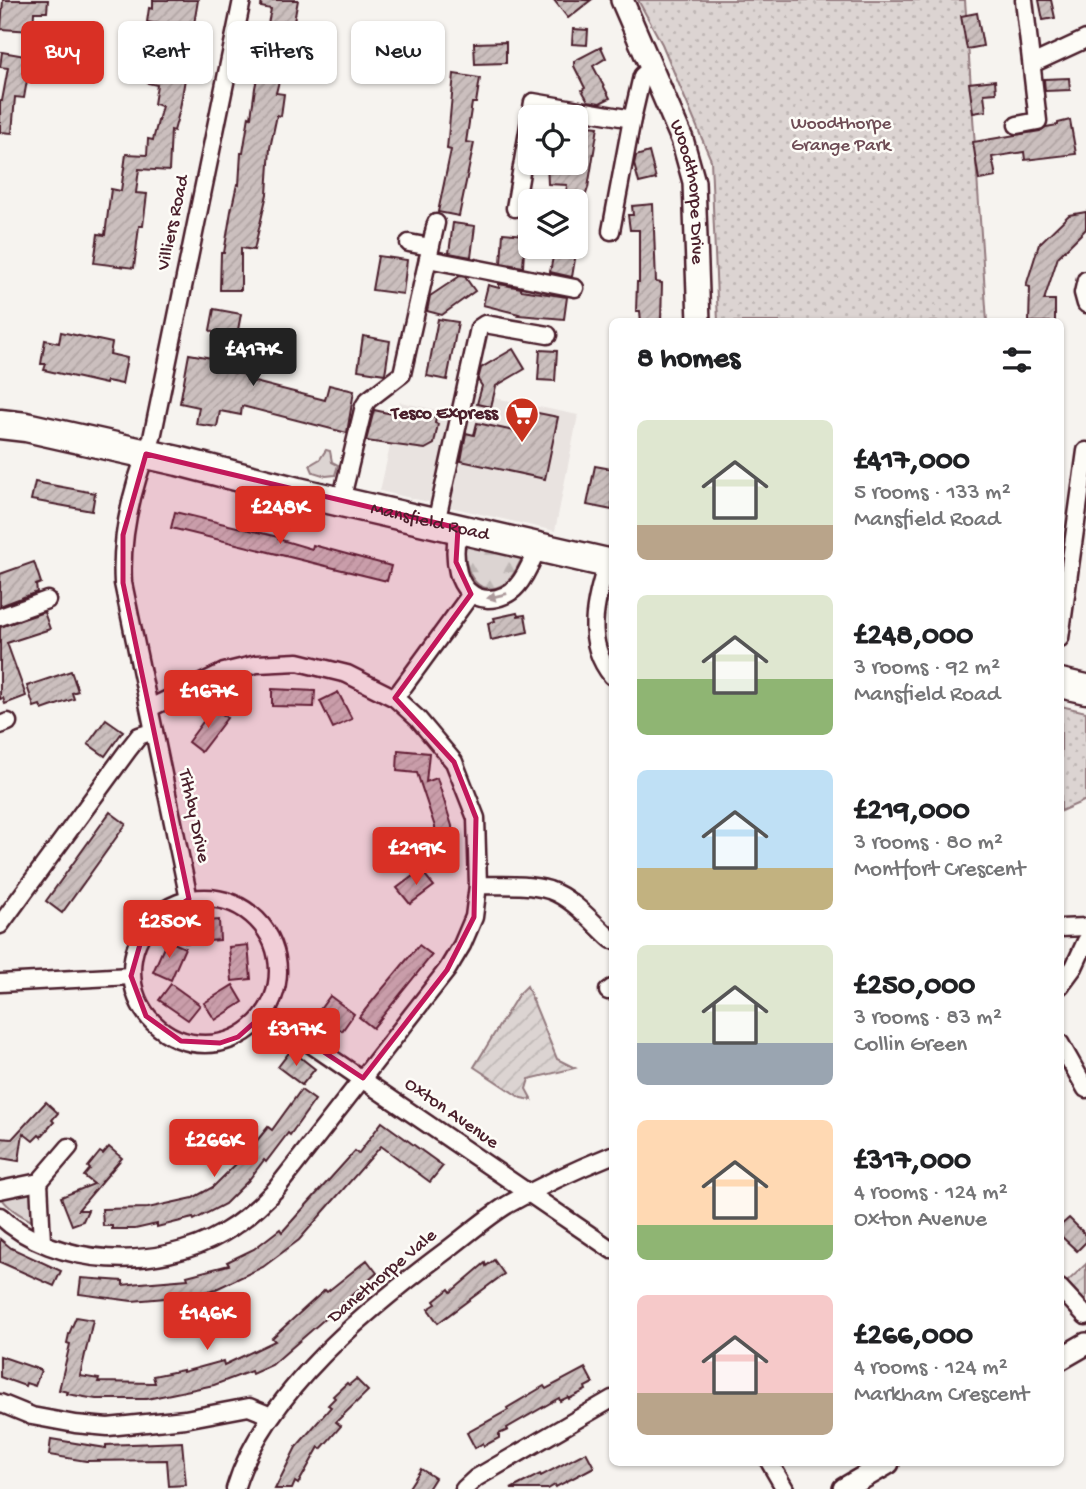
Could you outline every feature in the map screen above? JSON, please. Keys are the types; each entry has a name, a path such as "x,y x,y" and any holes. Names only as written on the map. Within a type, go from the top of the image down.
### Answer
{"highway":[{"name":"Mansfield Road","path":"0,424 146,454 609,564"},
{"path":"1064,684 1086,690"}],"street":[{"name":"Villiers Road","path":"146,454 152,438 242,0"},
{"name":"Woodthorpe Drive","path":"622,0 682,139 694,181 699,318"},
{"path":"1017,125 1038,121 1024,0"},
{"path":"1032,64 1086,39"},
{"name":"Woodthorpe Drive","path":"515,208 533,102 632,119 642,76 650,69"},
{"path":"611,232 632,119"},
{"path":"341,502 364,406 401,374 436,223"},
{"path":"409,243 429,253 575,288"},
{"path":"1086,280 1083,293 1086,304"},
{"path":"538,547 516,587 508,594 494,599 482,598 471,594 459,576 447,525 479,328 485,324 548,335"},
{"path":"1064,609 1086,451"},
{"name":"Tithby Drive","path":"146,454 123,535 123,583 189,899"},
{"path":"609,568 594,625 596,650 601,663 609,672"},
{"path":"395,698 471,594"},
{"path":"0,617 47,600"},
{"path":"0,1216 42,1242 69,1253 102,1259 135,1259 181,1250 222,1234 276,1189 447,970 474,917 478,885 476,818 454,762 418,719 395,698 347,674 298,663 257,664 224,672 150,708"},
{"path":"0,925 139,736 154,731"},
{"path":"478,885 529,886 551,891 570,902 609,937"},
{"path":"211,897 233,902 251,914 266,930 275,950 278,972 275,994 265,1013 245,1032 220,1043 202,1045 181,1041 162,1031 146,1016 136,997 131,976 134,950 145,927 164,909 189,899 211,897"},
{"path":"1064,928 1086,926"},
{"path":"1064,981 1074,967 1086,941"},
{"path":"0,983 131,976"},
{"name":"Oxton Avenue","path":"265,1013 609,1249"},
{"path":"1064,1051 1086,1088"},
{"path":"0,1190 38,1182 69,1147"},
{"name":"Danethorpe Vale","path":"235,1489 242,1465 271,1416 300,1380 351,1327 426,1265 505,1206 609,1156"},
{"path":"38,1182 42,1242"},
{"path":"1064,1292 1086,1317"},
{"path":"1064,1357 1086,1344"},
{"path":"464,1489 476,1478 609,1401"},
{"path":"0,1403 32,1416 108,1427 185,1419 249,1407 271,1416"},
{"path":"772,1466 785,1489"},
{"path":"844,1489 883,1466"}],"highlighted area":[{"path":"146,454 458,528 456,562 471,594 395,698 454,762 476,818 474,917 447,970 363,1078 265,1013 238,1037 220,1043 181,1041 146,1016 131,976 145,927 189,899 123,583 123,535"}],"shaded area":[{"path":"456,390 578,415 555,531 380,491 400,402 451,413"}],"green space":[{"name":"Woodthorpe Grange Park","path":"638,0 965,0 987,318 718,318 711,160 662,44"},
{"path":"326,450 330,451 332,462 338,465 335,475 326,476 313,472 310,465 320,459"},
{"path":"466,542 523,556 515,572 504,584 485,588 472,578 468,570"},
{"path":"1064,707 1086,712 1086,800 1064,810"},
{"path":"527,986 557,1059 575,1068 529,1079 526,1089 532,1100 521,1098 474,1067 518,995"},
{"path":"30,1190 34,1193 36,1223 11,1208 0,1195"},
{"path":"1086,1264 1086,1303 1067,1282"}],"building":[{"path":"3,0 48,0 47,12 34,12 34,21 21,21 21,30 1,29"},
{"path":"153,0 198,0 195,21 147,21 149,8 153,9"},
{"path":"262,0 298,0 294,21 269,21 271,9 261,7"},
{"path":"554,0 591,0 568,18"},
{"path":"1039,0 1051,0 1055,18 1043,20"},
{"path":"977,13 983,46 967,49 961,16"},
{"path":"573,29 588,30 587,45 572,44"},
{"path":"506,42 506,63 475,64 474,43"},
{"path":"601,47 606,58 593,66 610,98 600,103 588,101 574,61"},
{"path":"2,52 21,55 21,84 26,84 24,98 15,97 12,133 0,132 0,101 8,68 0,67"},
{"path":"454,74 480,78 476,103 472,103 466,142 474,143 459,216 438,212 451,150 447,149"},
{"path":"1069,78 1070,90 1045,91 1044,79"},
{"path":"995,80 996,93 984,94 986,111 973,113 969,83"},
{"path":"152,84 184,84 174,131 171,130 169,171 139,169 136,193 147,194 143,226 139,226 134,268 94,263 98,234 105,235 111,189 121,191 126,154 147,155 148,139 153,140 162,106 154,104 157,85"},
{"path":"256,84 278,84 276,93 284,94 281,116 277,115 270,148 267,194 254,250 241,248 241,290 220,290 221,253 224,253 237,184 239,185 241,153 249,116 251,117"},
{"path":"1070,120 1076,154 1025,160 1024,152 992,157 996,177 979,180 973,142 1040,131"},
{"path":"588,126 598,127 588,189 566,189 567,185 548,184 548,175 588,175"},
{"path":"649,152 656,179 639,183 634,164 636,156"},
{"path":"653,204 656,282 662,283 661,318 641,318 640,311 636,311 639,230 630,230 628,215 633,215 632,206"},
{"path":"1086,212 1086,229 1058,257 1044,300 1055,300 1055,318 1029,318 1030,287 1026,286 1039,244 1069,215"},
{"path":"453,223 475,226 471,257 449,253"},
{"path":"503,233 518,234 518,259 524,259 523,267 501,263"},
{"path":"378,256 407,260 403,294 372,290"},
{"path":"553,259 575,259 572,277 550,272"},
{"path":"460,276 465,277 475,291 442,315 427,311 430,296"},
{"path":"499,284 567,297 564,319 518,315 483,305 488,285 499,288"},
{"path":"214,309 241,314 230,372 248,375 247,380 325,400 329,385 354,391 347,433 242,406 241,415 220,411 217,427 196,424 199,407 180,403 189,354 212,358 217,336 210,330"},
{"path":"438,319 458,322 447,380 427,376"},
{"path":"61,332 112,343 110,354 127,358 122,384 107,381 106,384 44,370 46,364 41,364 45,340 59,343"},
{"path":"363,336 390,341 385,374 358,370"},
{"path":"513,349 525,369 496,386 491,407 477,404 482,386 478,380 481,368"},
{"path":"540,350 557,351 555,381 538,380"},
{"path":"399,408 436,417 435,423 438,424 434,444 425,449 366,441 374,410 397,415"},
{"path":"518,409 558,417 545,479 461,461 466,433 474,435 477,423 514,431"},
{"path":"595,466 609,468 609,509 587,505"},
{"path":"35,482 95,493 92,511 31,500"},
{"path":"175,512 278,537 312,549 313,545 391,566 387,581 171,528"},
{"path":"34,562 41,583 36,585 37,592 0,606 0,574"},
{"path":"44,612 50,629 7,643 26,696 5,704 3,698 0,699 0,627"},
{"path":"517,613 518,616 525,615 528,632 491,640 488,623 495,621 494,618"},
{"path":"71,671 78,691 72,693 74,699 42,710 40,705 34,707 27,686"},
{"path":"272,689 315,691 314,707 272,706"},
{"path":"338,692 352,719 333,728 320,701"},
{"path":"214,707 227,718 201,752 188,742"},
{"path":"106,719 123,731 105,756 88,744"},
{"path":"398,750 429,753 426,782 437,778 452,826 457,870 440,872 435,827 417,773 397,771"},
{"path":"110,812 126,824 62,913 46,901"},
{"path":"421,870 434,886 410,904 397,888"},
{"path":"219,920 220,940 185,943 184,923"},
{"path":"167,940 185,948 171,980 153,972"},
{"path":"248,945 251,979 232,981 229,947"},
{"path":"419,945 432,955 373,1028 359,1017"},
{"path":"171,984 200,1005 188,1020 159,1000"},
{"path":"233,985 243,1002 215,1020 204,1003"},
{"path":"330,996 354,1014 342,1031 318,1012"},
{"path":"291,1050 315,1069 302,1085 278,1067"},
{"path":"301,1090 315,1100 290,1135 288,1133 266,1162 264,1160 225,1204 194,1220 193,1218 157,1227 157,1224 135,1229 112,1229 112,1226 103,1226 102,1209 148,1208 193,1198 213,1187 268,1127 272,1130"},
{"path":"46,1102 58,1113 52,1120 54,1122 41,1137 39,1135 33,1141 23,1133 19,1161 0,1158 0,1138 12,1139"},
{"path":"382,1122 443,1166 430,1182 381,1146 299,1240 263,1267 216,1289 188,1296 132,1301 79,1294 81,1278 123,1281 123,1285 188,1279 187,1276 229,1265 227,1262 254,1249 280,1229 282,1232 355,1151 358,1154"},
{"path":"109,1147 122,1158 78,1210 88,1210 83,1221 72,1225 61,1197 94,1184 84,1176 100,1152 103,1154"},
{"path":"1069,1218 1086,1235 1086,1242 1077,1251 1064,1239 1064,1222"},
{"path":"0,1239 11,1248 61,1271 54,1286 0,1262"},
{"path":"367,1260 377,1273 272,1365 252,1374 251,1371 214,1385 147,1399 96,1399 59,1390 70,1344 67,1343 69,1334 76,1317 93,1320 80,1376 99,1379 98,1382 155,1383 153,1376 183,1372 223,1361 224,1365 275,1341 272,1338 325,1290 327,1292"},
{"path":"494,1260 504,1274 438,1323 428,1309 436,1304 434,1301 449,1289 451,1292 485,1263 486,1266"},
{"path":"0,1356 41,1370 35,1386 26,1383 25,1386 0,1377"},
{"path":"585,1368 593,1383 585,1387 586,1390 569,1399 568,1397 560,1401 559,1398 507,1428 508,1430 499,1434 499,1438 475,1448 467,1433 544,1386 546,1389"},
{"path":"356,1379 368,1391 336,1422 341,1426 321,1449 319,1447 298,1484 295,1482 292,1489 275,1489 296,1447 331,1407 328,1405 335,1398 333,1396 347,1383 349,1385"},
{"path":"51,1439 106,1448 106,1445 182,1442 186,1485 169,1486 167,1460 86,1461 49,1455"},
{"path":"586,1452 594,1467 556,1487 511,1489 540,1474 541,1476"},
{"path":"421,1469 435,1478 428,1489 408,1489"}],"place":[{"name":"Tesco Express","path":"522,444"}]}
